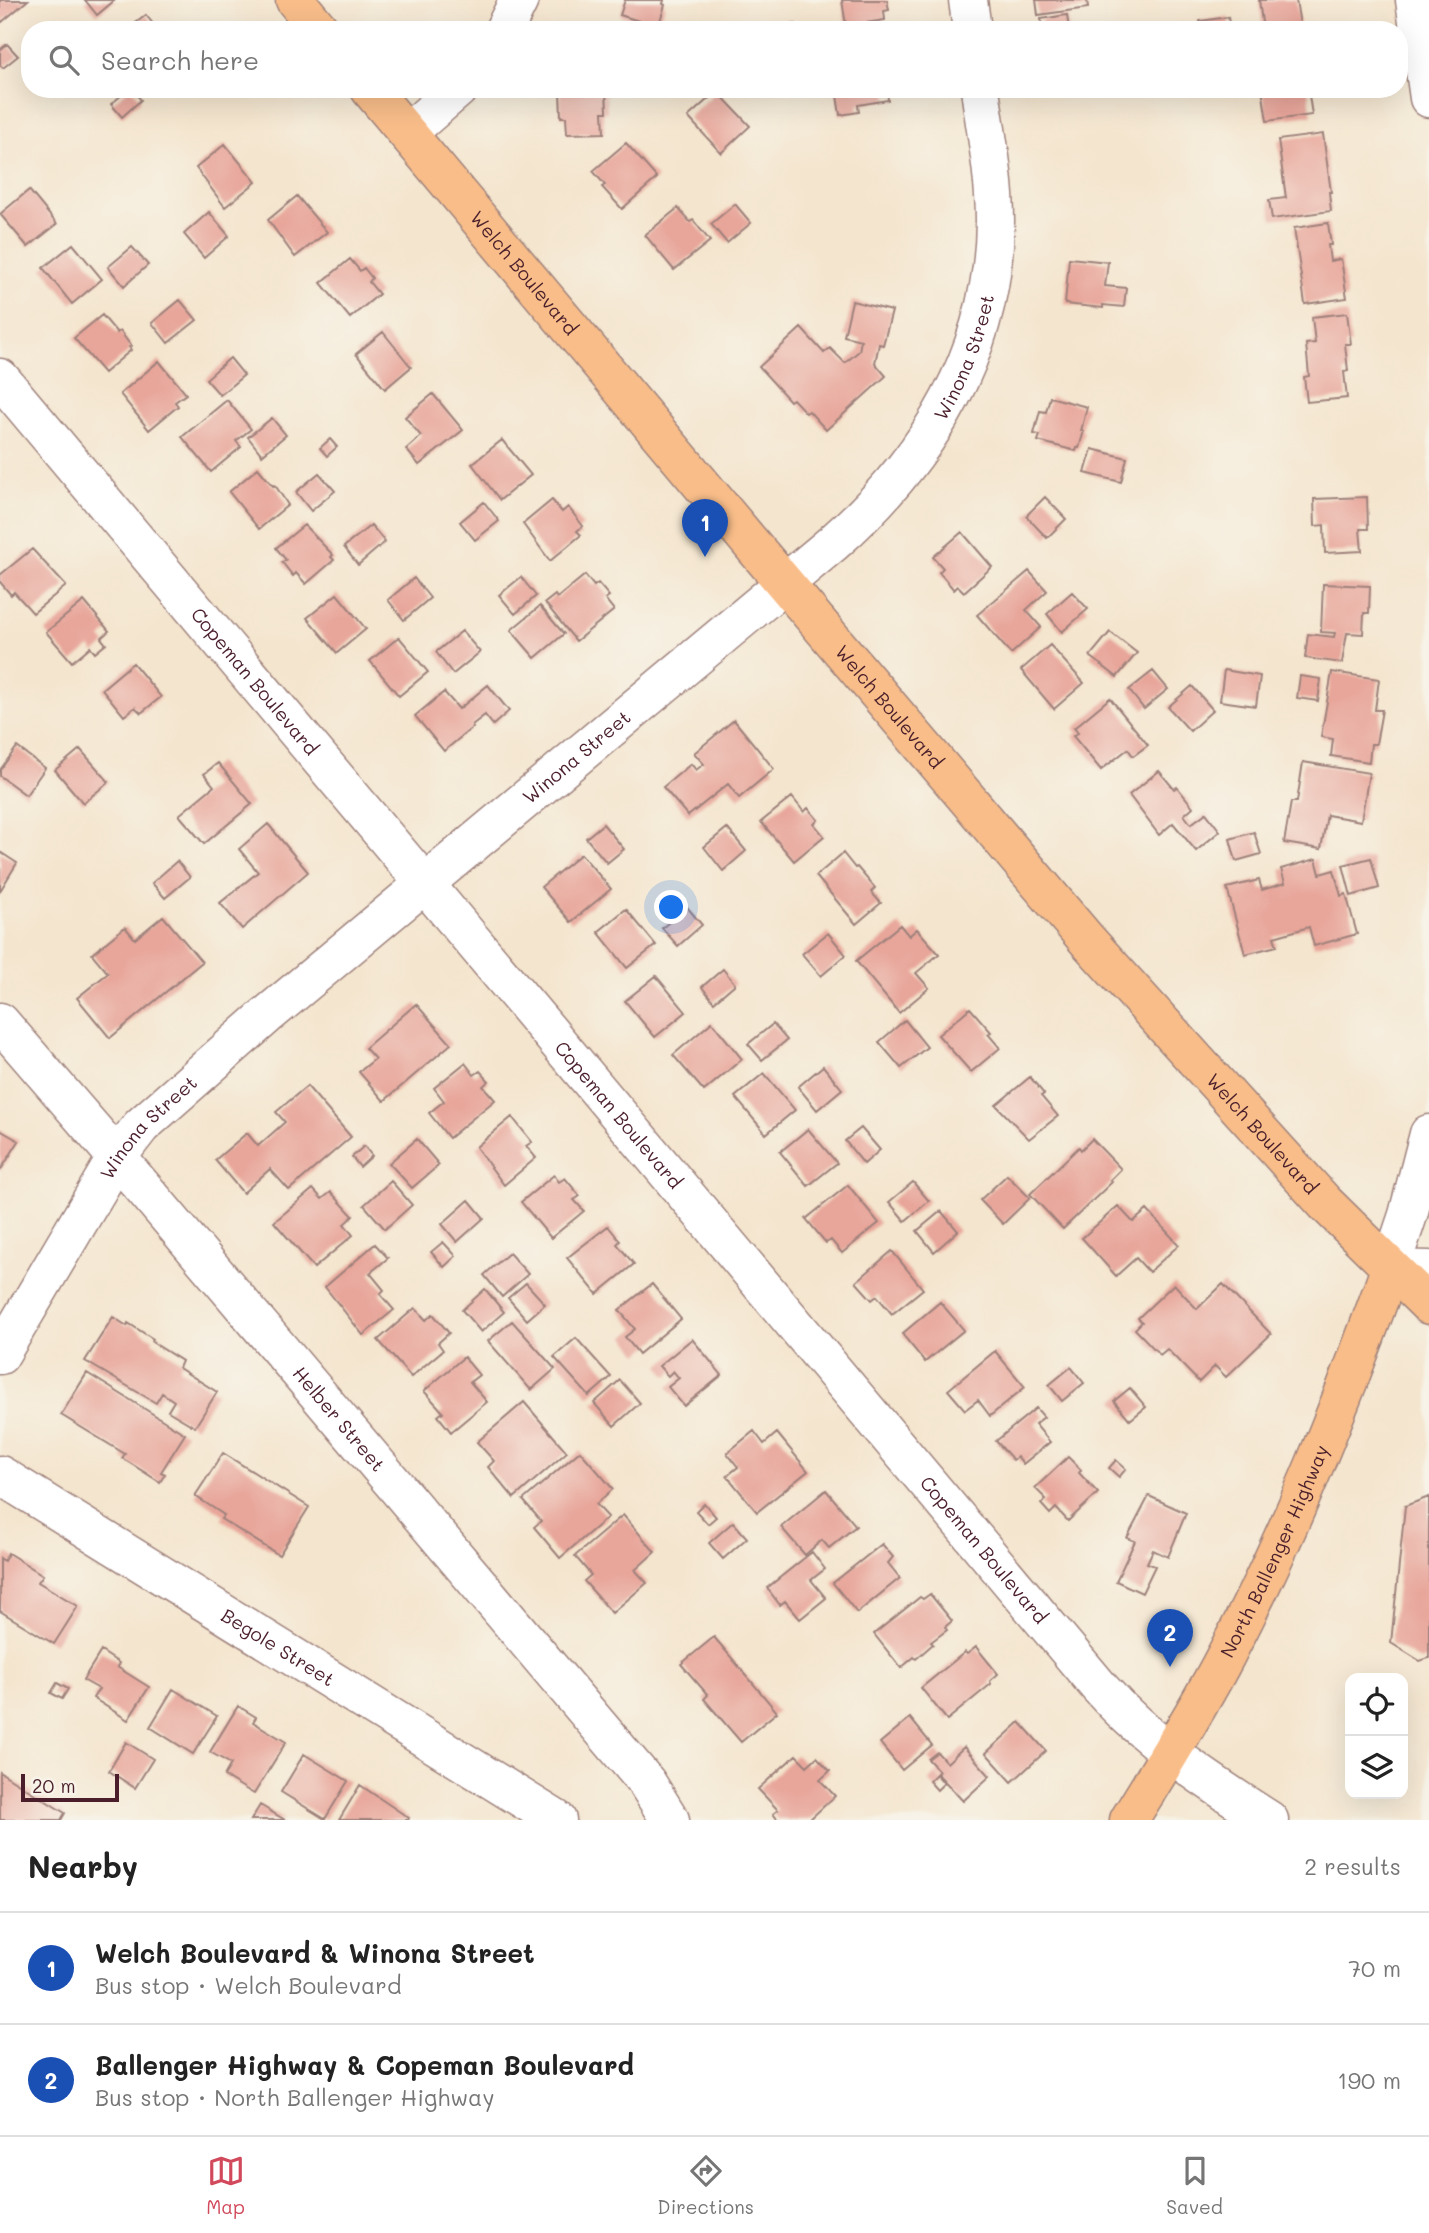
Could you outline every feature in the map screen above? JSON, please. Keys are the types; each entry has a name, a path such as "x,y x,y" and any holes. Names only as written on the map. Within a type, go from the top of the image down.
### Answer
{"main road":[{"path":"295,0 312,21"},
{"name":"Welch Boulevard","path":"378,98 1096,950 1301,1177 1390,1269 1429,1305"},
{"name":"North Ballenger Highway","path":"1129,1820 1225,1657 1295,1510 1323,1445 1390,1269"}],"street":[{"path":"508,21 519,0"},
{"path":"968,0 971,21"},
{"path":"1416,0 1429,98"},
{"path":"407,133 448,98"},
{"name":"Winona Street","path":"0,1355 117,1157 141,1126 266,1016 785,584 854,524 912,460 949,403 977,334 987,292 995,221 981,98"},
{"name":"Copeman Boulevard","path":"0,378 1100,1688 1128,1718 1170,1752 1269,1820"},
{"name":"Helber Street","path":"0,1022 647,1783 670,1820"},
{"path":"1429,1134 1390,1269 1429,1270"},
{"name":"Begole Street","path":"0,1475 557,1820"}],"building":[{"path":"0,0 28,0 2,22"},
{"path":"85,0 115,0 97,15"},
{"path":"625,0 664,0 660,21 639,21 620,15"},
{"path":"842,0 887,0 889,10 884,11 885,20 845,21"},
{"path":"1036,0 1087,0 1088,8 1038,15"},
{"path":"1259,0 1296,0 1299,21 1262,21"},
{"path":"146,15 151,21 138,21"},
{"path":"1067,15 1068,21 1041,21"},
{"path":"1228,17 1229,21 1200,21"},
{"path":"7,44 18,56 3,68 0,65 0,50"},
{"path":"118,98 141,100 122,117 111,104"},
{"path":"560,98 606,98 607,112 603,112 604,133 567,134 566,117 561,117"},
{"path":"709,98 724,98 750,126 721,153 688,117"},
{"path":"837,98 888,98 858,105 859,112 840,115"},
{"path":"1263,98 1309,98 1312,115 1267,121"},
{"path":"1323,134 1331,211 1272,219 1269,200 1286,198 1278,140"},
{"path":"626,143 657,178 622,209 602,187 605,185 593,171"},
{"path":"225,144 256,182 225,207 196,168"},
{"path":"29,190 57,224 28,247 0,214"},
{"path":"297,196 327,232 295,257 268,220"},
{"path":"735,204 751,223 727,243 711,224"},
{"path":"678,208 690,222 693,220 710,241 674,270 645,235"},
{"path":"209,212 229,236 204,258 184,234"},
{"path":"1328,223 1330,261 1341,259 1347,298 1305,304 1294,228"},
{"path":"73,244 102,279 72,304 43,268"},
{"path":"132,247 148,265 124,286 108,267"},
{"path":"1069,258 1108,262 1105,286 1126,288 1124,307 1065,304"},
{"path":"350,259 360,271 364,268 372,278 369,282 379,294 350,318 321,283"},
{"path":"180,300 197,320 168,343 152,323"},
{"path":"852,301 892,311 883,345 879,344 875,363 886,376 826,430 809,411 806,413 793,399 790,401 759,367 801,328 824,353 830,348 845,363 859,351 861,340 844,336"},
{"path":"1347,313 1351,344 1345,344 1347,398 1307,402 1304,377 1309,376 1306,344 1315,343 1312,317"},
{"path":"102,315 117,333 120,331 131,346 131,350 104,373 74,338"},
{"path":"383,332 411,367 385,389 356,354"},
{"path":"230,358 244,375 220,395 206,379"},
{"path":"159,361 186,394 175,402 178,406 149,430 120,394"},
{"path":"433,394 463,430 419,465 406,449 421,436 405,417"},
{"path":"1050,397 1087,407 1081,431 1084,431 1076,451 1038,441 1040,435 1034,434 1040,411 1046,412"},
{"path":"227,400 251,429 236,441 241,447 211,472 182,437"},
{"path":"272,418 286,435 262,455 248,437"},
{"path":"330,439 337,447 327,456 320,448"},
{"path":"502,440 531,475 500,500 472,464"},
{"path":"1092,449 1127,458 1121,482 1085,473"},
{"path":"258,468 273,486 275,485 288,505 259,529 229,492"},
{"path":"319,473 335,491 311,511 296,492"},
{"path":"1045,497 1066,519 1047,538 1026,516"},
{"path":"1367,497 1368,529 1360,529 1362,551 1325,553 1324,525 1315,526 1314,499"},
{"path":"552,500 562,512 568,507 583,526 577,531 581,535 550,561 523,524"},
{"path":"484,502 499,521 475,540 460,522"},
{"path":"304,525 333,555 331,557 334,560 306,584 296,573 293,576 282,562 286,560 276,548"},
{"path":"371,525 385,542 358,565 344,547"},
{"path":"962,532 992,567 964,592 958,586 954,590 939,572 943,568 933,557"},
{"path":"32,549 66,586 33,613 14,592 11,595 0,582 0,575"},
{"path":"1029,571 1047,591 1026,610 1041,627 1011,654 977,615"},
{"path":"585,575 594,586 598,583 609,596 605,599 614,610 576,641 545,603 555,595 557,598"},
{"path":"521,577 536,596 515,614 499,595"},
{"path":"414,578 430,598 404,620 388,600"},
{"path":"1323,584 1370,586 1369,613 1364,613 1363,634 1347,633 1342,663 1305,658 1308,634 1334,637 1335,633 1321,632"},
{"path":"1072,592 1088,609 1062,632 1047,614"},
{"path":"337,594 366,629 337,653 307,618"},
{"path":"84,601 109,631 101,638 106,644 95,653 90,647 72,662 46,632"},
{"path":"540,606 564,634 535,658 511,630"},
{"path":"462,631 480,652 453,674 436,652"},
{"path":"1110,632 1137,653 1117,677 1090,656"},
{"path":"399,637 428,672 399,696 370,661"},
{"path":"1050,645 1084,683 1054,709 1021,670"},
{"path":"133,663 161,697 141,713 135,707 124,716 102,689"},
{"path":"1224,670 1260,676 1256,706 1220,701"},
{"path":"1153,671 1168,689 1144,709 1129,690"},
{"path":"1332,672 1379,679 1375,710 1382,710 1376,744 1371,744 1369,762 1331,756 1333,739 1321,737"},
{"path":"1300,676 1321,679 1318,701 1297,698"},
{"path":"488,685 509,711 493,725 485,715 444,751 415,716 444,692 459,709"},
{"path":"1192,686 1213,710 1190,731 1168,707"},
{"path":"1110,698 1148,745 1133,756 1128,749 1101,770 1073,736 1078,733 1074,728"},
{"path":"734,720 774,769 739,798 728,784 688,816 663,787 691,764 696,770 704,764 694,753"},
{"path":"17,747 45,768 26,795 0,776 0,770"},
{"path":"80,749 109,782 83,803 55,770"},
{"path":"1303,762 1369,773 1361,821 1327,815 1321,849 1284,843 1291,802 1297,802"},
{"path":"218,763 252,804 204,844 179,815 214,786 204,774"},
{"path":"1159,771 1174,789 1177,787 1193,807 1184,815 1191,824 1206,813 1220,831 1196,851 1173,823 1159,835 1129,795"},
{"path":"792,797 804,812 808,808 818,820 814,824 824,836 794,861 761,822"},
{"path":"268,824 308,872 242,929 220,903 258,872 239,849"},
{"path":"603,824 624,849 607,863 586,838"},
{"path":"727,828 746,851 723,871 704,847"},
{"path":"1254,832 1261,854 1236,861 1230,839"},
{"path":"0,852 17,863 0,891"},
{"path":"843,853 875,888 871,892 881,903 856,924 816,876"},
{"path":"581,854 611,889 571,922 541,887"},
{"path":"1371,858 1379,888 1351,896 1343,865"},
{"path":"1316,859 1320,874 1334,870 1341,896 1346,894 1357,934 1314,946 1309,927 1274,937 1277,946 1245,954 1227,888 1259,880 1262,890 1285,883 1281,869"},
{"path":"177,861 190,877 165,898 152,883"},
{"path":"687,907 702,925 678,946 662,928"},
{"path":"626,909 656,945 627,968 598,932"},
{"path":"163,916 202,962 110,1038 77,998 108,973 92,954 125,927 135,939"},
{"path":"900,925 909,936 917,929 939,954 916,973 929,988 899,1013 856,961"},
{"path":"828,933 846,955 821,976 802,954"},
{"path":"723,969 735,984 714,1002 702,987"},
{"path":"656,976 686,1012 655,1037 625,1001"},
{"path":"416,1004 451,1044 384,1101 359,1072 375,1059 365,1048"},
{"path":"970,1008 991,1032 988,1034 1000,1048 971,1072 938,1035"},
{"path":"905,1020 927,1047 901,1068 879,1042"},
{"path":"712,1022 742,1059 704,1091 673,1055"},
{"path":"773,1024 787,1040 762,1060 748,1044"},
{"path":"465,1063 474,1075 480,1071 489,1081 483,1086 495,1100 449,1138 429,1113 444,1101 434,1088"},
{"path":"823,1066 842,1089 817,1110 798,1087"},
{"path":"764,1073 795,1110 766,1134 735,1097"},
{"path":"1030,1077 1044,1094 1041,1096 1058,1116 1029,1139 996,1105"},
{"path":"307,1086 351,1137 289,1190 270,1169 243,1193 215,1160 247,1133 258,1146 285,1122 276,1112"},
{"path":"512,1117 532,1142 526,1146 536,1158 504,1185 476,1147"},
{"path":"861,1128 880,1150 864,1164 845,1141"},
{"path":"808,1129 837,1163 808,1186 780,1152"},
{"path":"0,1130 19,1141 0,1171"},
{"path":"417,1139 439,1165 412,1188 389,1163"},
{"path":"1092,1139 1121,1169 1110,1180 1112,1182 1063,1229 1030,1194 1079,1147 1081,1150"},
{"path":"364,1146 372,1156 360,1167 352,1157"},
{"path":"554,1175 559,1182 565,1178 580,1196 574,1200 584,1211 551,1238 521,1202"},
{"path":"1007,1175 1030,1198 1003,1224 980,1200"},
{"path":"391,1181 412,1205 385,1229 364,1205"},
{"path":"913,1182 929,1201 905,1221 889,1202"},
{"path":"848,1185 879,1223 842,1253 831,1240 826,1243 806,1219"},
{"path":"313,1189 322,1199 331,1192 353,1216 344,1224 353,1235 314,1268 274,1222"},
{"path":"469,1200 484,1218 457,1242 442,1224"},
{"path":"1118,1206 1133,1222 1147,1210 1179,1245 1149,1272 1136,1258 1116,1276 1082,1238"},
{"path":"941,1211 958,1231 934,1252 917,1231"},
{"path":"608,1226 620,1241 617,1244 634,1264 597,1294 567,1258"},
{"path":"443,1242 456,1256 444,1267 431,1252"},
{"path":"375,1244 388,1258 370,1273 384,1290 380,1294 394,1310 363,1335 325,1287"},
{"path":"892,1251 923,1289 892,1314 877,1296 872,1300 856,1282"},
{"path":"509,1253 528,1274 502,1297 484,1275"},
{"path":"526,1283 545,1304 527,1320 508,1298"},
{"path":"652,1284 681,1319 639,1354 625,1337 635,1329 619,1310"},
{"path":"1174,1284 1197,1309 1223,1284 1271,1334 1226,1377 1215,1366 1199,1382 1167,1349 1160,1355 1135,1329 1142,1322 1138,1318"},
{"path":"485,1289 504,1312 481,1332 462,1310"},
{"path":"940,1302 964,1330 925,1362 902,1334"},
{"path":"415,1308 426,1320 433,1314 449,1333 438,1343 443,1350 411,1377 378,1340"},
{"path":"113,1317 153,1339 152,1342 182,1361 179,1368 217,1392 195,1427 168,1411 174,1401 162,1393 156,1403 85,1361"},
{"path":"512,1321 555,1369 531,1390 488,1341"},
{"path":"576,1338 611,1377 589,1396 554,1357"},
{"path":"692,1339 722,1375 684,1406 668,1387 679,1378 673,1371 668,1376 659,1366"},
{"path":"995,1351 1025,1387 990,1416 978,1400 965,1410 948,1390"},
{"path":"464,1357 479,1375 470,1382 487,1402 451,1432 438,1416 443,1412 424,1391"},
{"path":"1071,1367 1084,1383 1062,1401 1049,1385"},
{"path":"87,1373 185,1434 161,1472 165,1474 160,1482 122,1458 125,1454 61,1415"},
{"path":"620,1380 640,1403 614,1426 594,1403"},
{"path":"1130,1388 1146,1407 1130,1420 1114,1401"},
{"path":"524,1402 567,1452 514,1498 488,1467 494,1461 477,1442"},
{"path":"1036,1408 1044,1417 1035,1424 1050,1442 1023,1464 1017,1457 1013,1460 996,1441"},
{"path":"754,1431 764,1444 777,1433 808,1471 757,1512 727,1476 738,1467 727,1453"},
{"path":"580,1451 613,1489 596,1504 608,1517 560,1558 534,1527 541,1521 523,1500"},
{"path":"223,1453 309,1507 279,1555 221,1519 224,1515 195,1496"},
{"path":"1068,1457 1098,1493 1068,1521 1056,1508 1050,1514 1041,1504 1046,1499 1035,1488"},
{"path":"1116,1460 1126,1469 1119,1477 1109,1468"},
{"path":"826,1490 856,1526 829,1548 822,1540 805,1555 781,1527"},
{"path":"1149,1496 1186,1513 1168,1557 1153,1550 1147,1563 1155,1566 1142,1593 1116,1581 1135,1541 1127,1538"},
{"path":"1429,1497 1429,1658 1420,1661 1391,1643 1405,1506"},
{"path":"704,1503 716,1517 708,1524 696,1511"},
{"path":"623,1515 655,1552 635,1570 647,1583 612,1613 584,1581 591,1575 575,1556"},
{"path":"733,1522 747,1538 723,1559 709,1543"},
{"path":"882,1544 893,1557 888,1563 900,1578 857,1613 833,1583"},
{"path":"812,1552 825,1569 811,1580 826,1598 800,1619 785,1601 780,1605 767,1588"},
{"path":"8,1553 43,1575 38,1582 78,1606 54,1644 0,1611 0,1558 4,1561"},
{"path":"930,1594 952,1621 945,1627 947,1630 931,1642 933,1644 901,1668 874,1634 920,1597 923,1599"},
{"path":"714,1637 777,1712 741,1742 704,1699 708,1695 681,1664"},
{"path":"976,1647 998,1674 990,1681 991,1684 947,1720 921,1688 965,1652 967,1654"},
{"path":"101,1651 119,1663 117,1667 149,1687 128,1720 93,1698 99,1689 83,1680"},
{"path":"57,1683 68,1689 62,1699 51,1693"},
{"path":"173,1689 217,1716 193,1754 150,1727"},
{"path":"238,1706 256,1717 253,1722 286,1742 254,1794 224,1776 231,1764 210,1752"},
{"path":"910,1718 932,1745 902,1770 880,1743"},
{"path":"1020,1722 1046,1751 1012,1782 986,1753"},
{"path":"126,1742 153,1759 135,1788 109,1771"},
{"path":"964,1747 990,1776 963,1801 928,1759 937,1752 947,1763"},
{"path":"304,1754 348,1781 325,1819 281,1792"},
{"path":"796,1755 807,1766 817,1757 830,1771 820,1780 835,1796 809,1820 778,1820 773,1814 778,1810 758,1789"},
{"path":"0,1772 65,1813 61,1820 0,1820"},
{"path":"936,1774 944,1783 937,1790 929,1781"},
{"path":"360,1785 409,1818 408,1820 339,1820"},
{"path":"260,1805 285,1820 251,1820"}],"place":[{"name":"Welch Boulevard & Winona Street","path":"705,557"},
{"name":"Ballenger Highway & Copeman Boulevard","path":"1170,1667"}]}
